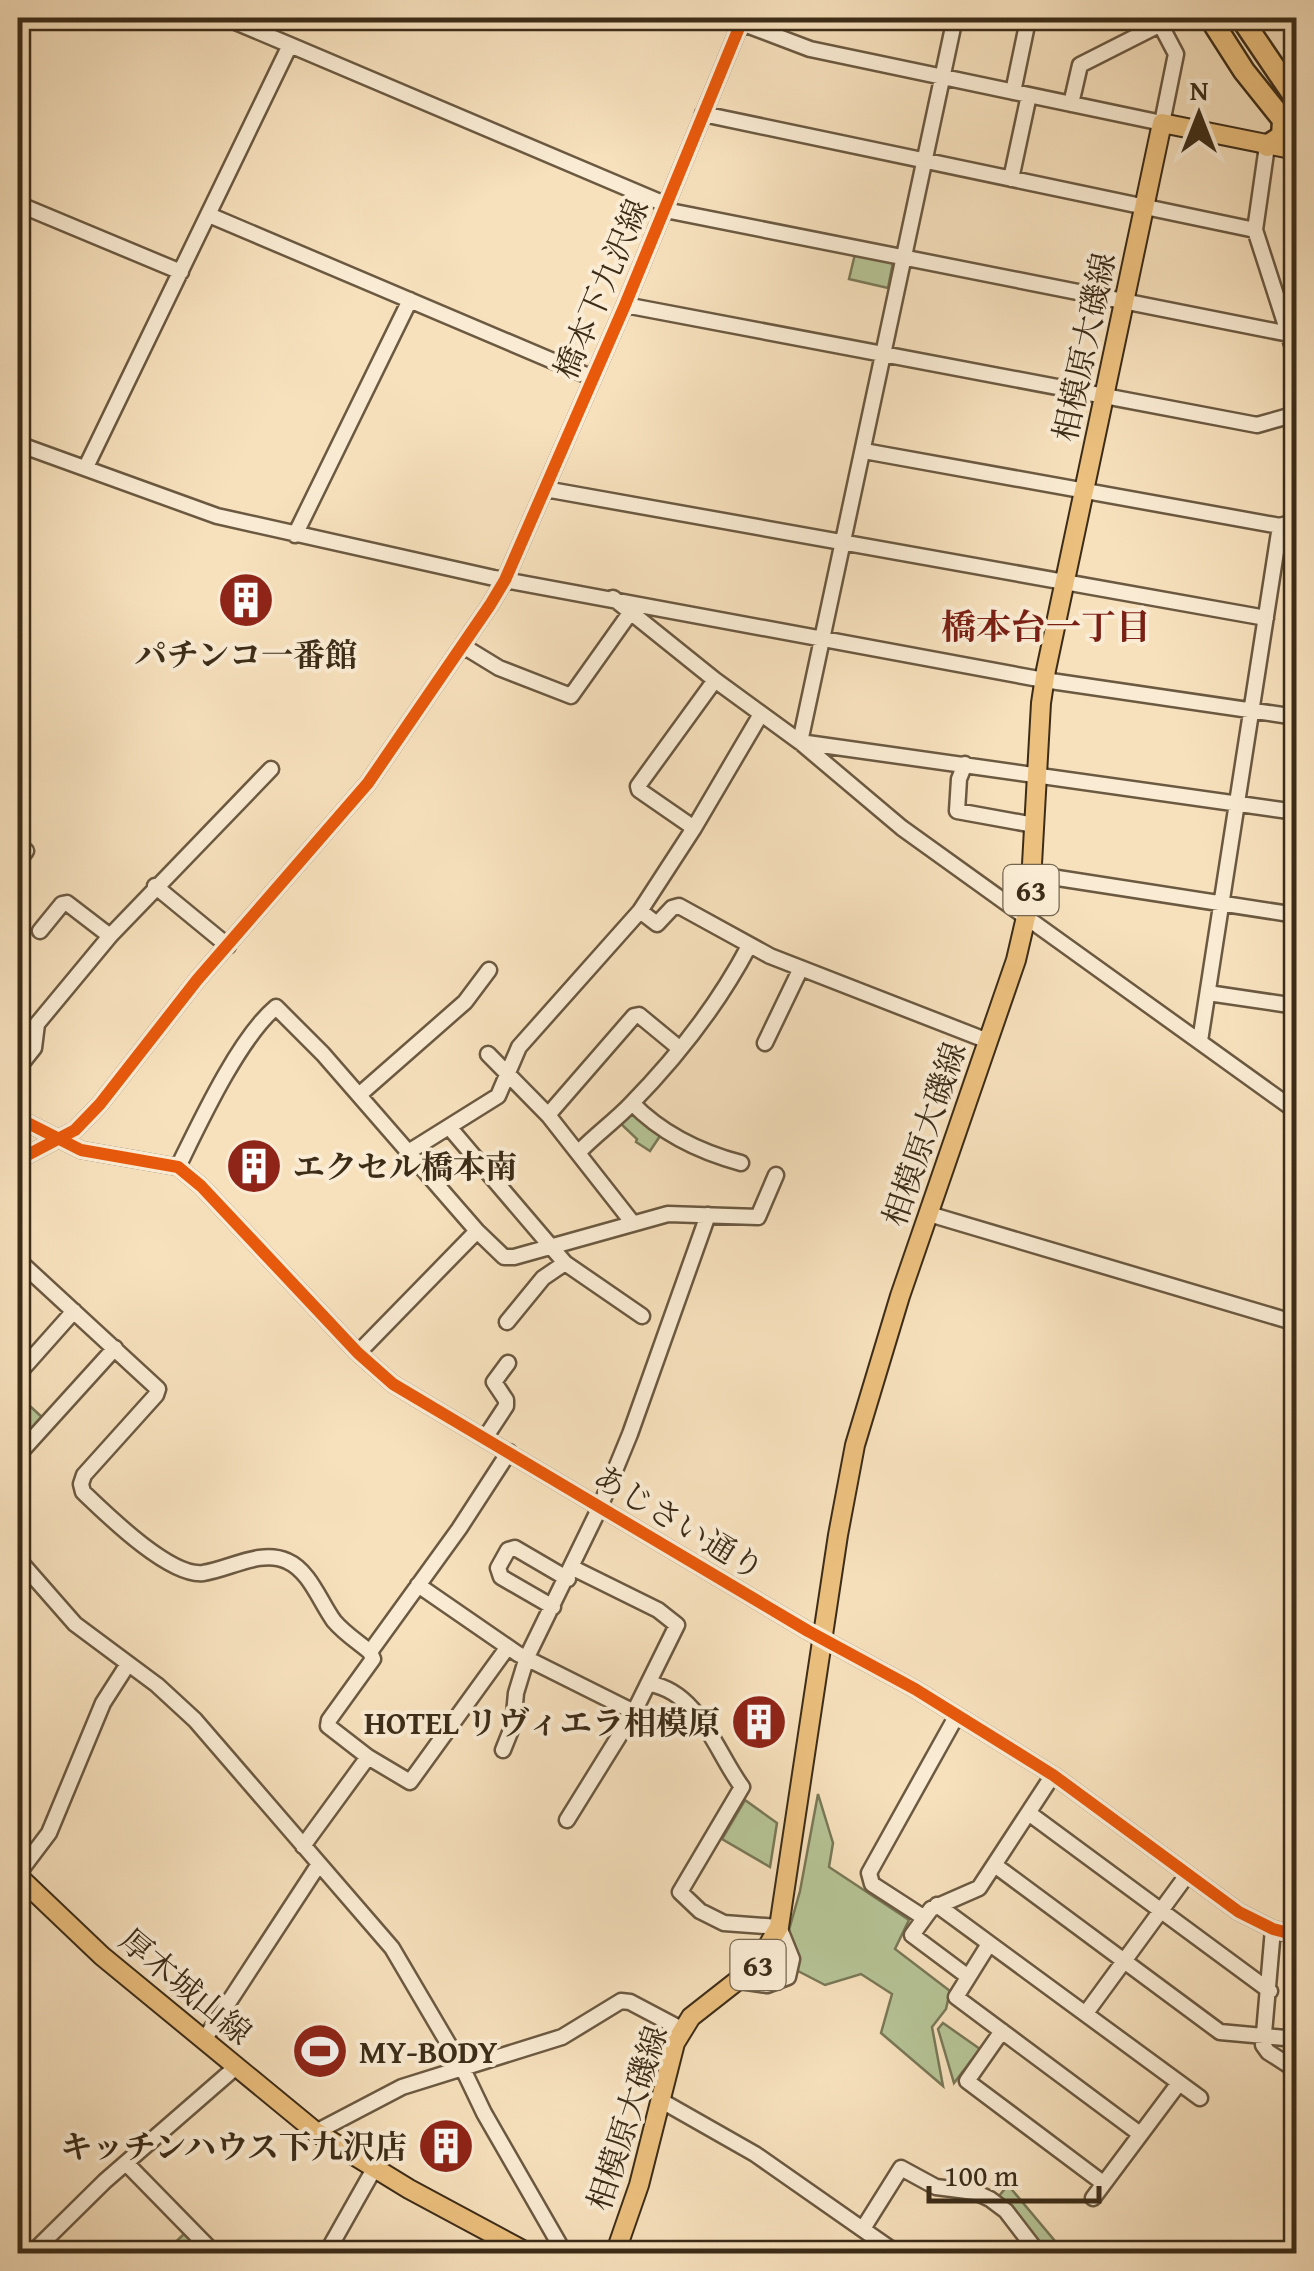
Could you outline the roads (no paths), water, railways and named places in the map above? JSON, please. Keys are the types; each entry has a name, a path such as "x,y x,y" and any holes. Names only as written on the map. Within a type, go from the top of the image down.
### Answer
{"highway":[{"path":"1210,18 1292,127"},
{"path":"1224,18 1292,127"},
{"path":"1242,18 1296,99"},
{"path":"1258,18 1296,81"},
{"path":"1267,146 1292,127"}],"main road":[{"path":"1162,123 1296,150"},
{"name":"相模原大磯線","path":"614,2254 639,2186 670,2060 682,2030 702,2008 740,1981 767,1952 779,1926 856,1446 875,1372 1027,917 1044,680 1162,123"},
{"name":"厚木城山線","path":"18,1875 80,1936 316,2132 374,2169 530,2254"}],"street":[{"path":"226,18 666,207 903,258 1293,333"},
{"path":"800,742 955,18"},
{"path":"1013,92 1027,25 1038,18"},
{"path":"737,19 810,49 1162,123 1176,54 1159,21 1080,64 1072,104"},
{"name":"橋本下九沢線","path":"18,1160 75,1130 100,1104 228,946 368,783 506,580 666,207 737,19"},
{"path":"86,467 290,45"},
{"path":"1010,179 1029,95"},
{"path":"703,114 1255,230"},
{"path":"1267,146 1255,230 1293,333 1296,357"},
{"path":"18,204 180,272"},
{"path":"209,215 593,378"},
{"path":"295,536 410,300"},
{"path":"625,305 1257,425 1296,414"},
{"path":"18,444 217,516 295,536 506,580 1044,680 1296,717"},
{"path":"864,451 1280,526 1296,521"},
{"path":"545,488 1266,618"},
{"path":"1200,1040 1280,526"},
{"path":"613,597 715,680 800,742 902,828 1296,1111"},
{"path":"462,646 499,668 571,696 630,612"},
{"path":"694,828 638,786 715,680"},
{"path":"410,1152 498,1096 519,1047 640,911 760,714"},
{"path":"800,742 1296,812"},
{"path":"965,764 959,779 957,811 1034,825"},
{"path":"18,1068 34,1048 37,1024 110,936 271,769"},
{"path":"1032,874 1296,916"},
{"path":"155,886 228,946"},
{"path":"40,931 66,904 110,936"},
{"path":"640,911 657,924 679,906 749,946 988,1040"},
{"path":"579,1152 632,1103 679,1048 723,991 749,946"},
{"path":"765,1043 801,968"},
{"path":"359,1096 464,1002 489,970"},
{"path":"1208,992 1296,1006"},
{"path":"18,1118 81,1150 178,1167 236,1061 274,1008 278,1008 324,1054 504,1257 675,1213 758,1217 776,1175"},
{"path":"548,1115 634,1016 679,1048"},
{"path":"488,1054 548,1115 632,1222"},
{"path":"632,1103 656,1125 706,1154 741,1164"},
{"path":"449,1127 565,1263 642,1316"},
{"name":"あじさい通り","path":"178,1167 202,1186 358,1353 393,1384 822,1640 956,1715 1053,1775 1240,1912 1273,1929 1296,1935"},
{"path":"929,1214 1296,1324"},
{"path":"503,1750 513,1725 516,1693 527,1658 570,1573 630,1434 708,1215"},
{"path":"358,1353 478,1231"},
{"path":"18,1260 158,1389 84,1475 84,1492 180,1570 202,1573 268,1557 292,1564 307,1579 338,1626 370,1652 373,1659 328,1723 330,1729 412,1782 507,1648"},
{"path":"507,1322 543,1278 565,1263"},
{"path":"18,1374 74,1311"},
{"path":"18,1455 115,1348"},
{"path":"485,1438 506,1406 494,1382 508,1363"},
{"path":"370,1652 509,1452"},
{"path":"553,1607 501,1577 498,1568 508,1550 515,1548 676,1622 650,1676 650,1684 566,1820"},
{"path":"18,1559 75,1624 196,1720 392,1948 564,2254"},
{"path":"418,1585 507,1648 634,1712"},
{"path":"18,1875 49,1833 102,1703 128,1664"},
{"path":"650,1684 684,1702 704,1722 742,1787 682,1886 680,1896 724,1923 779,1926 792,1959 788,1978 767,1985 740,1981"},
{"path":"923,1918 872,1884 870,1873 956,1715"},
{"path":"303,1846 368,1757"},
{"path":"967,1976 912,1935 937,1905 979,1888 1053,1775"},
{"path":"1030,1814 1270,1991"},
{"path":"204,2040 319,1864"},
{"path":"996,1866 1220,2032 1296,2039"},
{"path":"1086,2012 1187,1875"},
{"path":"937,1905 1200,2098"},
{"path":"1273,1929 1265,2049 1296,2070"},
{"path":"989,1944 956,1996 1140,2134"},
{"path":"316,2132 402,2087 562,2036 621,2001 682,2030"},
{"path":"1002,2032 967,2081 1104,2183"},
{"path":"30,2254 236,2067"},
{"path":"1093,2198 1179,2083"},
{"path":"660,2100 755,2154 898,2254"},
{"path":"126,2163 215,2254"},
{"path":"864,2227 900,2168 936,2186 975,2192 990,2199 1006,2211 1039,2254"},
{"path":"326,2254 374,2169"}],"place":[{"name":"パチンコ一番館","path":"246,600"},
{"name":"エクセル橋本南","path":"254,1166"},
{"name":"HOTEL リヴィエラ相模原","path":"759,1722"},
{"name":"MY-BODY","path":"320,2051"},
{"name":"キッチンハウス下九沢店","path":"446,2146"}],"district":[{"name":"橋本台一丁目","path":"1046,626"}]}
